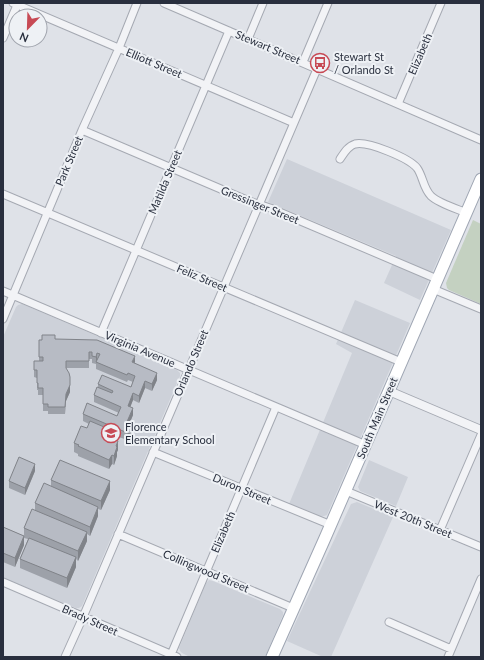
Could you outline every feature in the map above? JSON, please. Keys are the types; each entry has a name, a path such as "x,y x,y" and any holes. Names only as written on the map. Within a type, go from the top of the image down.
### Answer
{"main road":[{"name":"South Main Street","path":"272,657 481,180"}],"street":[{"name":"Park Street","path":"3,319 137,3"},
{"name":"Stewart Street","path":"164,3 481,140"},
{"path":"248,39 262,3"},
{"path":"302,62 328,3"},
{"name":"Elizabeth","path":"398,104 441,3"},
{"name":"Elliott Street","path":"16,4 294,123"},
{"path":"3,38 16,4"},
{"name":"Matilda Street","path":"101,333 229,31"},
{"name":"Orlando Street","path":"65,657 317,69"},
{"name":"Gressinger Street","path":"82,130 249,201 270,208 435,284 481,308"},
{"path":"340,159 348,147 356,144 365,144 374,146 406,159 418,170 430,195 436,200 467,213"},
{"name":"Feliz Street","path":"3,194 401,362"},
{"name":"Virginia Avenue","path":"3,291 366,445"},
{"path":"389,390 481,430"},
{"name":"Elizabeth","path":"173,656 206,572 276,407"},
{"path":"440,530 481,434"},
{"name":"Duron Street","path":"153,452 330,525"},
{"name":"West 20th Street","path":"346,491 481,547"},
{"name":"Collingwood Street","path":"118,534 293,608"},
{"path":"448,657 481,579"},
{"name":"Brady Street","path":"3,582 173,656"},
{"path":"389,622 452,649"}],"shaded area":[{"path":"287,159 451,230 420,300 384,283 396,256 268,202"},
{"path":"355,300 410,323 327,515 319,517 289,504 352,353 336,344"},
{"path":"22,304 177,370 180,373 82,606 79,608 3,578 3,337 16,307"},
{"path":"369,460 408,477 396,506 360,491 358,487"},
{"path":"357,502 393,517 331,657 323,657 287,641 351,504"},
{"path":"209,580 280,609 283,612 265,657 190,657 180,651 179,648 206,583"}],"green space":[{"path":"473,220 481,224 481,304 449,290 446,283"}],"building":[{"path":"42,335 55,335 55,339 97,340 135,356 132,362 157,373 152,384 145,381 139,396 133,393 128,406 133,408 126,424 133,427 130,434 83,414 87,403 117,416 121,407 94,395 97,387 112,393 113,391 98,384 102,375 131,387 135,376 128,373 127,375 96,362 100,354 97,353 96,357 92,356 92,352 89,352 89,361 66,361 66,368 70,377 70,385 66,394 65,407 48,407 48,404 43,404 43,388 38,388 37,370 34,370 34,361 43,361 43,357 39,357 39,340 42,340"},
{"path":"90,421 116,432 114,439 118,441 117,447 114,456 112,455 109,460 74,443 81,426 87,428"},
{"path":"19,457 35,464 25,488 9,481"},
{"path":"60,460 110,481 101,501 51,480"},
{"path":"44,483 98,507 90,527 35,503"},
{"path":"32,509 87,532 78,551 24,528"},
{"path":"3,527 24,536 15,558 3,553"},
{"path":"29,538 76,557 67,578 20,559"}],"place":[{"name":"Stewart St / Orlando St","path":"320,63"},
{"name":"Florence Elementary School","path":"111,433"}]}
